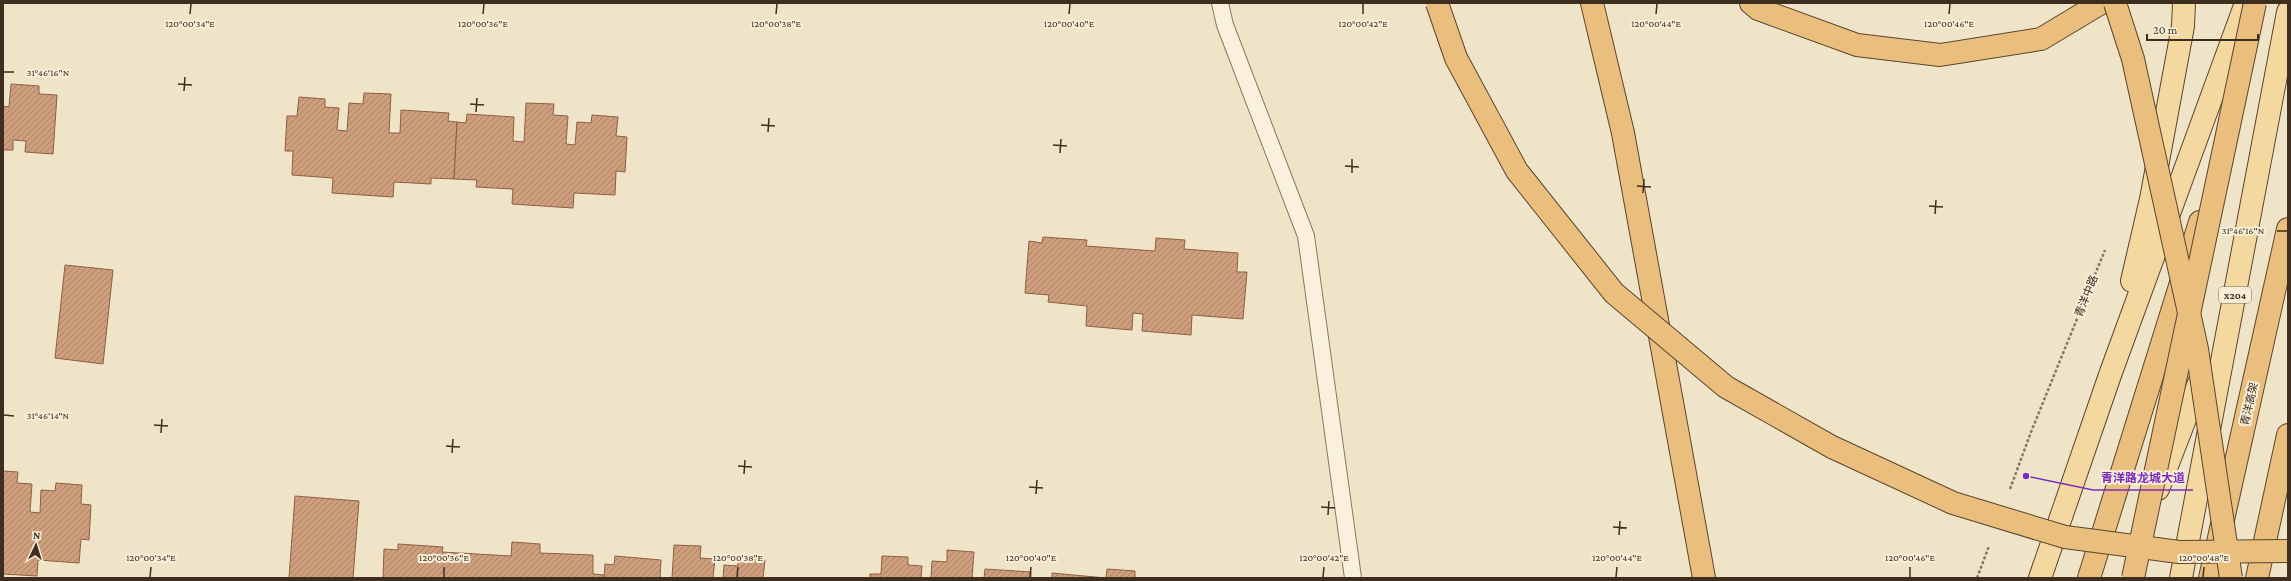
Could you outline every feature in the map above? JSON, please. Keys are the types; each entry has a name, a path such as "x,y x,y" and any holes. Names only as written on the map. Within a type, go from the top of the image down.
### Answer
{"highway":[{"path":"1437,3 1456,58 1516,171 1614,292 1726,388 1832,447 1954,503 2065,537 2179,552 2288,551"},
{"path":"1592,3 1623,133 1704,578"},
{"path":"1750,3 1758,9 1857,45 1940,55 2041,39 2102,3"},
{"path":"2115,3 2133,60 2197,349 2231,578"},
{"path":"2133,578 2231,122 2255,3"},
{"path":"2089,578 2231,122"},
{"name":"青洋高架","path":"2210,578 2288,229"},
{"path":"2257,578 2288,435"}],"main road":[{"path":"2110,375 2151,199 2183,26 2184,3"},
{"path":"2040,578 2110,375 2246,3"},
{"name":"X204","path":"2181,578 2288,12"},
{"path":"2124,578 2238,280"}],"lane":[{"path":"1220,3 1225,25 1306,236 1353,578"}],"path":[{"name":"青洋中路","path":"2009,491 2031,432 2108,244"},
{"path":"1977,578 1991,542"}],"building":[{"path":"11,84 39,86 39,94 57,95 53,154 25,152 26,141 13,140 13,150 3,150 3,106 9,107"},
{"path":"364,93 391,94 389,133 400,133 401,110 449,113 448,121 457,122 454,179 431,178 431,184 394,182 393,197 332,193 333,178 292,175 293,151 285,151 287,116 297,116 299,97 325,99 325,107 339,108 337,130 347,131 349,103 363,104"},
{"path":"526,103 554,104 553,115 568,116 566,144 575,145 577,122 591,123 592,115 618,117 616,136 627,137 625,172 616,171 615,195 574,193 573,208 512,204 513,189 476,187 477,180 454,179 457,122 466,123 467,114 514,117 513,141 524,142"},
{"path":"1043,237 1087,240 1086,246 1155,251 1156,238 1185,240 1184,249 1238,253 1237,272 1247,272 1243,319 1192,315 1191,335 1142,331 1143,314 1133,313 1132,330 1086,326 1087,306 1048,302 1049,295 1025,293 1029,241 1042,243"},
{"path":"65,265 113,270 103,364 55,358"},
{"path":"3,471 18,472 17,483 32,484 30,512 40,513 41,490 55,491 56,483 82,485 81,504 91,505 89,540 81,539 79,563 38,560 37,576 3,574"},
{"path":"295,496 359,501 353,578 289,578"},
{"path":"512,542 540,544 540,553 593,555 593,574 604,575 604,578 383,578 384,549 398,550 398,544 443,547 442,552 511,556"},
{"path":"674,545 701,546 700,558 715,559 713,578 672,578"},
{"path":"947,550 974,552 972,578 931,578 932,561 947,562"},
{"path":"615,556 661,560 660,578 604,578 605,564 614,565"},
{"path":"882,556 908,557 908,565 922,566 921,578 870,578 870,574 881,574"},
{"path":"738,558 765,560 763,578 723,578 724,565 738,566"},
{"path":"985,569 1031,572 1031,578 984,578"},
{"path":"1107,569 1135,571 1135,578 1106,578"},
{"path":"1052,573 1106,578 1052,578"}],"place":[{"name":"青洋路龙城大道","path":"2026,476"}]}
